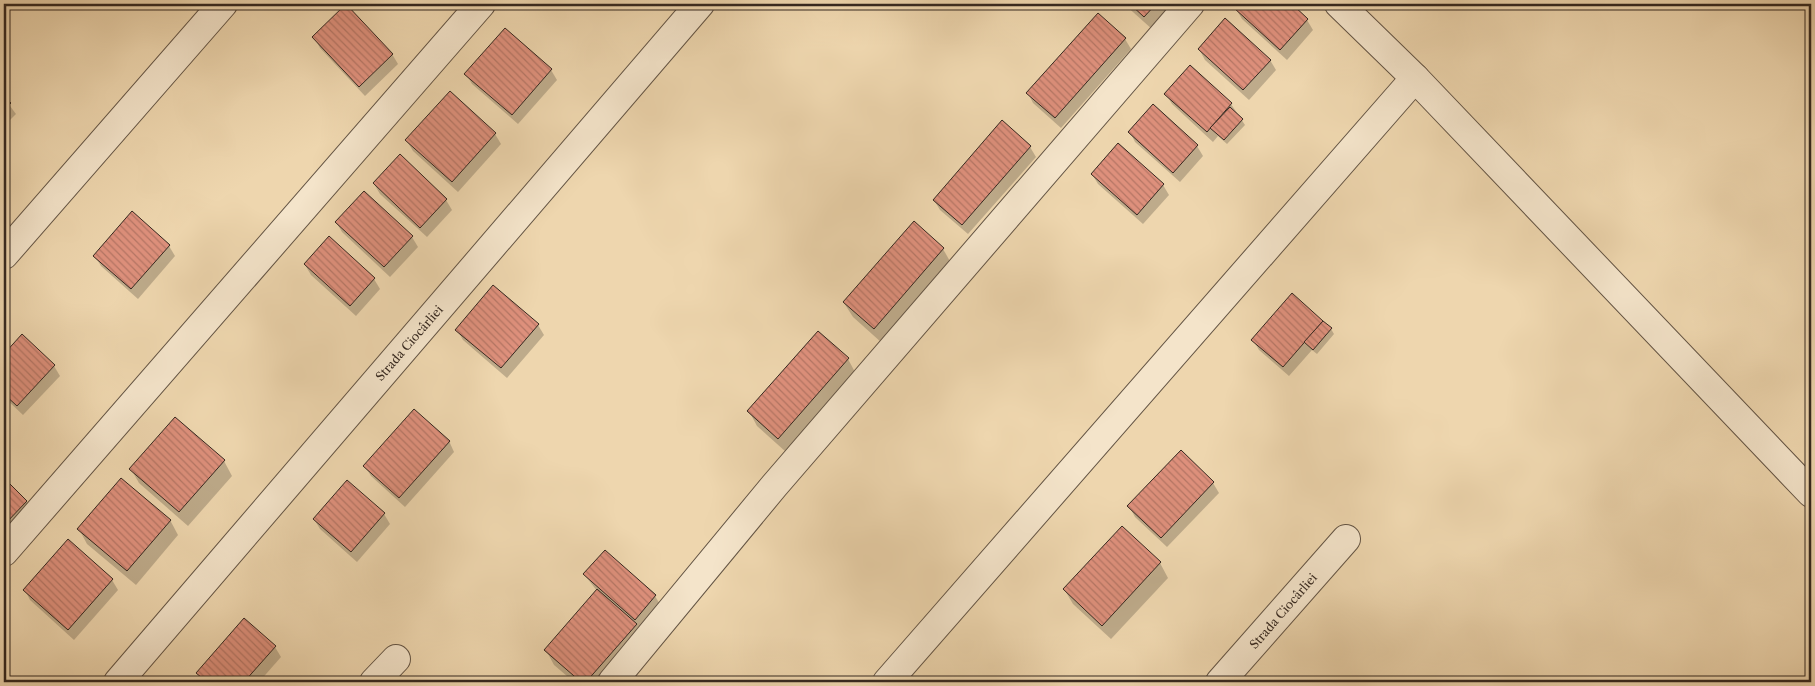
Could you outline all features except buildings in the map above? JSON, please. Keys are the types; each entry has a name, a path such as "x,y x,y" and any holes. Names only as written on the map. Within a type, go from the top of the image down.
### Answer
{"street":[{"path":"4,255 223,4"},
{"path":"4,552 481,4"},
{"name":"Strada Ciocârliei","path":"118,682 700,4"},
{"path":"612,682 774,486 1190,4"},
{"path":"1339,4 1415,78 1811,493"},
{"path":"887,682 1415,78"},
{"name":"Strada Ciocârliei","path":"1220,682 1346,539"},
{"path":"374,682 396,659"}]}
